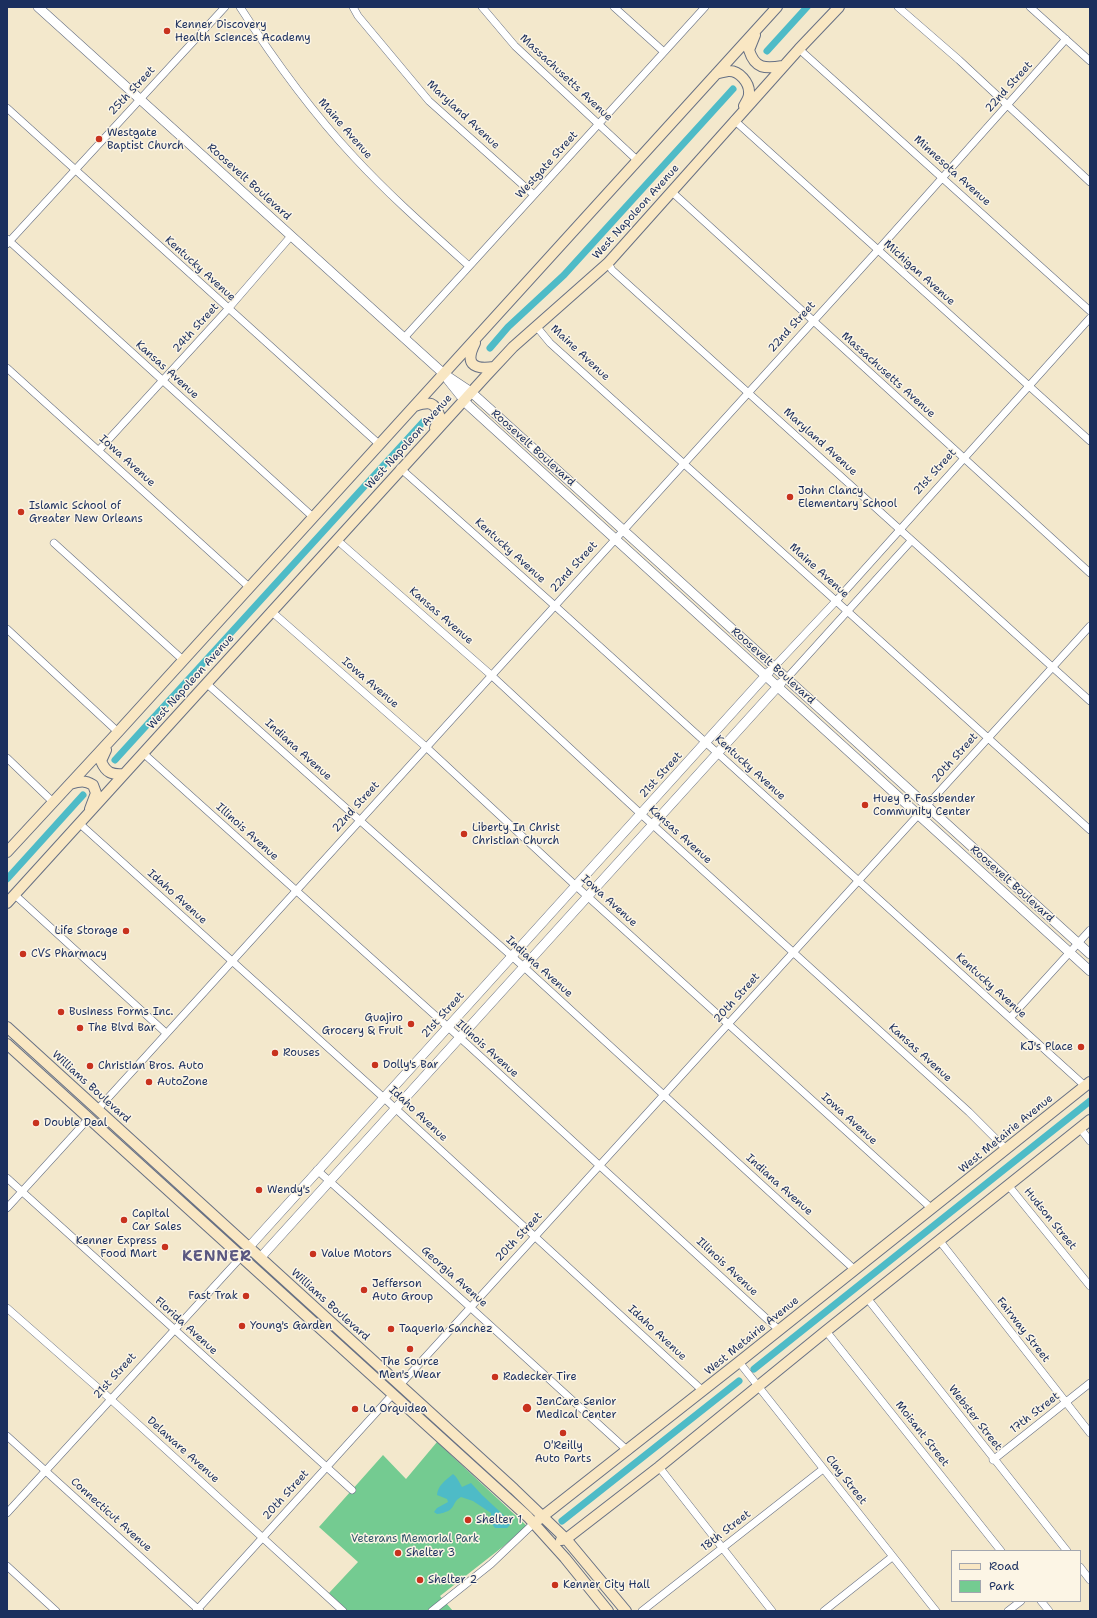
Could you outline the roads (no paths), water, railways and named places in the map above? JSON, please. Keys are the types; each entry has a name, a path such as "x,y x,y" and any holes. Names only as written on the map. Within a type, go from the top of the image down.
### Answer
{"main road":[{"name":"West Napoleon Avenue","path":"7,852 184,660 249,586 380,445 777,7"},
{"name":"West Napoleon Avenue","path":"7,903 337,540 400,468 513,346 608,263 799,48 839,7"},
{"path":"758,28 749,50 752,59 757,65 765,68 783,66"},
{"path":"716,74 729,71 737,73 748,85 749,95 738,117"},
{"path":"479,335 470,353 471,362 474,366 481,369 494,367"},
{"path":"415,406 425,402 432,404 437,408 440,417 431,436"},
{"path":"109,742 101,762 107,772 114,775 124,774"},
{"path":"69,785 80,781 86,781 94,785 96,793 88,814"},
{"name":"Williams Boulevard","path":"7,1027 261,1257 543,1516 566,1539 626,1611"},
{"path":"7,1044 534,1523 608,1611"},
{"name":"West Metairie Avenue","path":"534,1523 628,1451 1088,1084"},
{"path":"89,1118 94,1116 102,1118 113,1124"},
{"path":"548,1538 556,1541 566,1539 659,1468 757,1386 1090,1120"},
{"path":"223,1239 232,1243 254,1259 261,1257"},
{"path":"376,1378 384,1378 395,1386 400,1384"},
{"path":"393,1394 405,1396 416,1406 425,1408"},
{"path":"598,1599 608,1589"}],"street":[{"name":"Roosevelt Boulevard","path":"38,7 444,374 471,392 1090,954"},
{"name":"25th Street","path":"8,241 225,7"},
{"name":"Maine Avenue","path":"240,7 269,52 304,98 354,157 409,213 469,266"},
{"name":"Maryland Avenue","path":"352,7 429,101 534,195"},
{"name":"Massachusetts Avenue","path":"482,7 515,46 638,161"},
{"path":"614,7 664,52"},
{"name":"Westgate Street","path":"404,338 705,7"},
{"path":"898,7 1090,182"},
{"path":"1030,7 1090,61"},
{"name":"22nd Street","path":"98,1109 295,890 878,250 1066,39"},
{"name":"Minnesota Avenue","path":"799,48 1090,311"},
{"name":"Kentucky Avenue","path":"7,108 380,445"},
{"name":"Michigan Avenue","path":"738,117 878,250 1090,441"},
{"name":"Massachusetts Avenue","path":"672,192 963,459 1090,573"},
{"name":"24th Street","path":"99,450 228,309 291,236"},
{"name":"Kansas Avenue","path":"8,241 313,517"},
{"name":"Maryland Avenue","path":"608,263 612,270 1090,701"},
{"name":"21st Street","path":"249,1247 317,1170 642,815 774,667 836,601 1090,318"},
{"name":"Maine Avenue","path":"536,326 550,343 940,694 987,739 1090,830"},
{"name":"Iowa Avenue","path":"7,368 249,586"},
{"name":"Roosevelt Boulevard","path":"444,374 463,400 1090,971"},
{"name":"Kentucky Avenue","path":"400,468 554,605 1010,1018 1074,1075 1088,1084"},
{"name":"Kansas Avenue","path":"337,540 491,675 642,815 969,1112 1006,1149"},
{"path":"261,1257 912,541"},
{"path":"54,543 184,660"},
{"name":"Iowa Avenue","path":"272,611 426,746 576,886 931,1208"},
{"name":"20th Street","path":"400,1384 1090,626"},
{"path":"7,629 118,732"},
{"name":"Indiana Avenue","path":"206,683 512,957 855,1270"},
{"name":"Illinois Avenue","path":"143,753 448,1028 779,1330"},
{"path":"7,758 53,802"},
{"name":"Idaho Avenue","path":"80,824 384,1098 703,1391"},
{"path":"15,895 166,1033"},
{"path":"1010,1018 1090,930"},
{"path":"7,1208 89,1118"},
{"path":"1080,1128 1090,1141"},
{"name":"Georgia Avenue","path":"317,1170 470,1306 628,1451"},
{"name":"Florida Avenue","path":"7,1178 173,1330 352,1490"},
{"name":"Hudson Street","path":"1008,1185 1090,1286"},
{"name":"Fairway Street","path":"939,1240 1090,1433"},
{"name":"21st Street","path":"7,1513 242,1256"},
{"name":"Webster Street","path":"867,1298 993,1460 1066,1550"},
{"name":"Delaware Avenue","path":"7,1308 110,1399 343,1611"},
{"name":"Moisant Street","path":"826,1331 1000,1550"},
{"name":"Clay Street","path":"739,1362 936,1611"},
{"name":"17th Street","path":"993,1460 1090,1383"},
{"name":"20th Street","path":"198,1610 393,1394"},
{"name":"Connecticut Avenue","path":"7,1436 198,1610"},
{"path":"659,1468 772,1611"},
{"name":"18th Street","path":"642,1611 823,1469"},
{"name":"West Metairie Avenue","path":"432,1611 491,1564 534,1523"},
{"path":"824,1611 892,1557"},
{"path":"7,1566 56,1611"},
{"path":"1081,1568 1090,1580"},
{"path":"1008,1611 1020,1602"},
{"path":"1042,1602 1049,1611"}],"water":[{"path":"453,1474 462,1487 471,1483 510,1521 510,1525 507,1528 495,1528 491,1523 491,1513 473,1501 461,1497 448,1511 437,1514 434,1512 437,1508 448,1502 447,1499 437,1495 440,1486"}],"waterway":[{"path":"767,51 807,7"},
{"path":"490,348 508,327 564,275 733,89"},
{"path":"115,760 423,422"},
{"path":"7,879 83,795"},
{"path":"754,1369 1090,1101"},
{"path":"562,1521 739,1381"}],"place":[{"name":"Kenner Discovery Health Sciences Academy","path":"167,31"},
{"name":"Westgate Baptist Church","path":"99,139"},
{"name":"John Clancy Elementary School","path":"790,497"},
{"name":"Islamic School of Greater New Orleans","path":"21,512"},
{"name":"Huey P. Fassbender Community Center","path":"865,805"},
{"name":"Liberty In Christ Christian Church","path":"464,834"},
{"name":"Life Storage","path":"126,931"},
{"name":"CVS Pharmacy","path":"23,954"},
{"name":"Business Forms Inc.","path":"61,1012"},
{"name":"Guajiro Grocery & Fruit","path":"411,1024"},
{"name":"The Blvd Bar","path":"80,1028"},
{"name":"KJ's Place","path":"1081,1047"},
{"name":"Rouses","path":"275,1053"},
{"name":"Dolly's Bar","path":"375,1065"},
{"name":"Christian Bros. Auto","path":"90,1066"},
{"name":"AutoZone","path":"149,1082"},
{"name":"Double Deal","path":"36,1123"},
{"name":"Wendy's","path":"259,1190"},
{"name":"Capital Car Sales","path":"124,1220"},
{"name":"Kenner Express Food Mart","path":"165,1247"},
{"name":"Value Motors","path":"313,1254"},
{"name":"Jefferson Auto Group","path":"364,1290"},
{"name":"Fast Trak","path":"246,1296"},
{"name":"Young's Garden","path":"242,1326"},
{"name":"Taqueria Sanchez","path":"391,1329"},
{"name":"The Source Men's Wear","path":"410,1349"},
{"name":"Radecker Tire","path":"495,1377"},
{"name":"JenCare Senior Medical Center","path":"527,1408"},
{"name":"La Orquidea","path":"355,1409"},
{"name":"O'Reilly Auto Parts","path":"563,1433"},
{"name":"Shelter 1","path":"468,1520"},
{"name":"Shelter 3","path":"398,1553"},
{"name":"Shelter 2","path":"420,1580"},
{"name":"Kenner City Hall","path":"555,1585"}],"district":[{"name":"KENNER","path":"217,1257"}],"park label":[{"name":"Veterans Memorial Park","path":"415,1539"}]}
